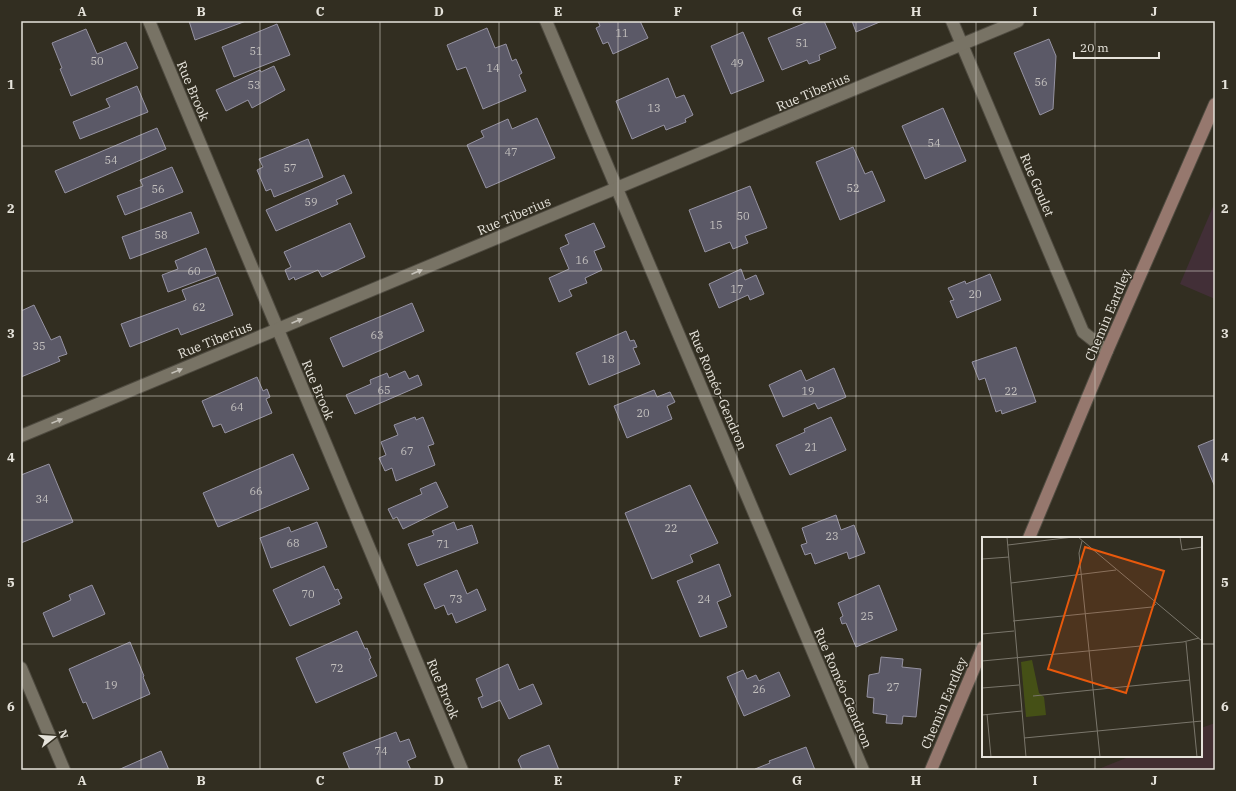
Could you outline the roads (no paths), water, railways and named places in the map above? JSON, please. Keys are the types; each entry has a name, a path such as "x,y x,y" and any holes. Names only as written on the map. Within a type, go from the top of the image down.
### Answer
{"main road":[{"name":"Chemin Eardley","path":"1029,537 1107,351 1215,104"},
{"name":"Chemin Eardley","path":"931,770 982,649"}],"street":[{"name":"Rue Brook","path":"149,21 462,770"},
{"name":"Rue Roméo-Gendron","path":"546,21 618,188 862,770"},
{"name":"Rue Goulet","path":"952,21 963,44 1083,332 1107,351"},
{"name":"Rue Tiberius","path":"21,436 1018,21"},
{"path":"21,668 64,770"}]}
